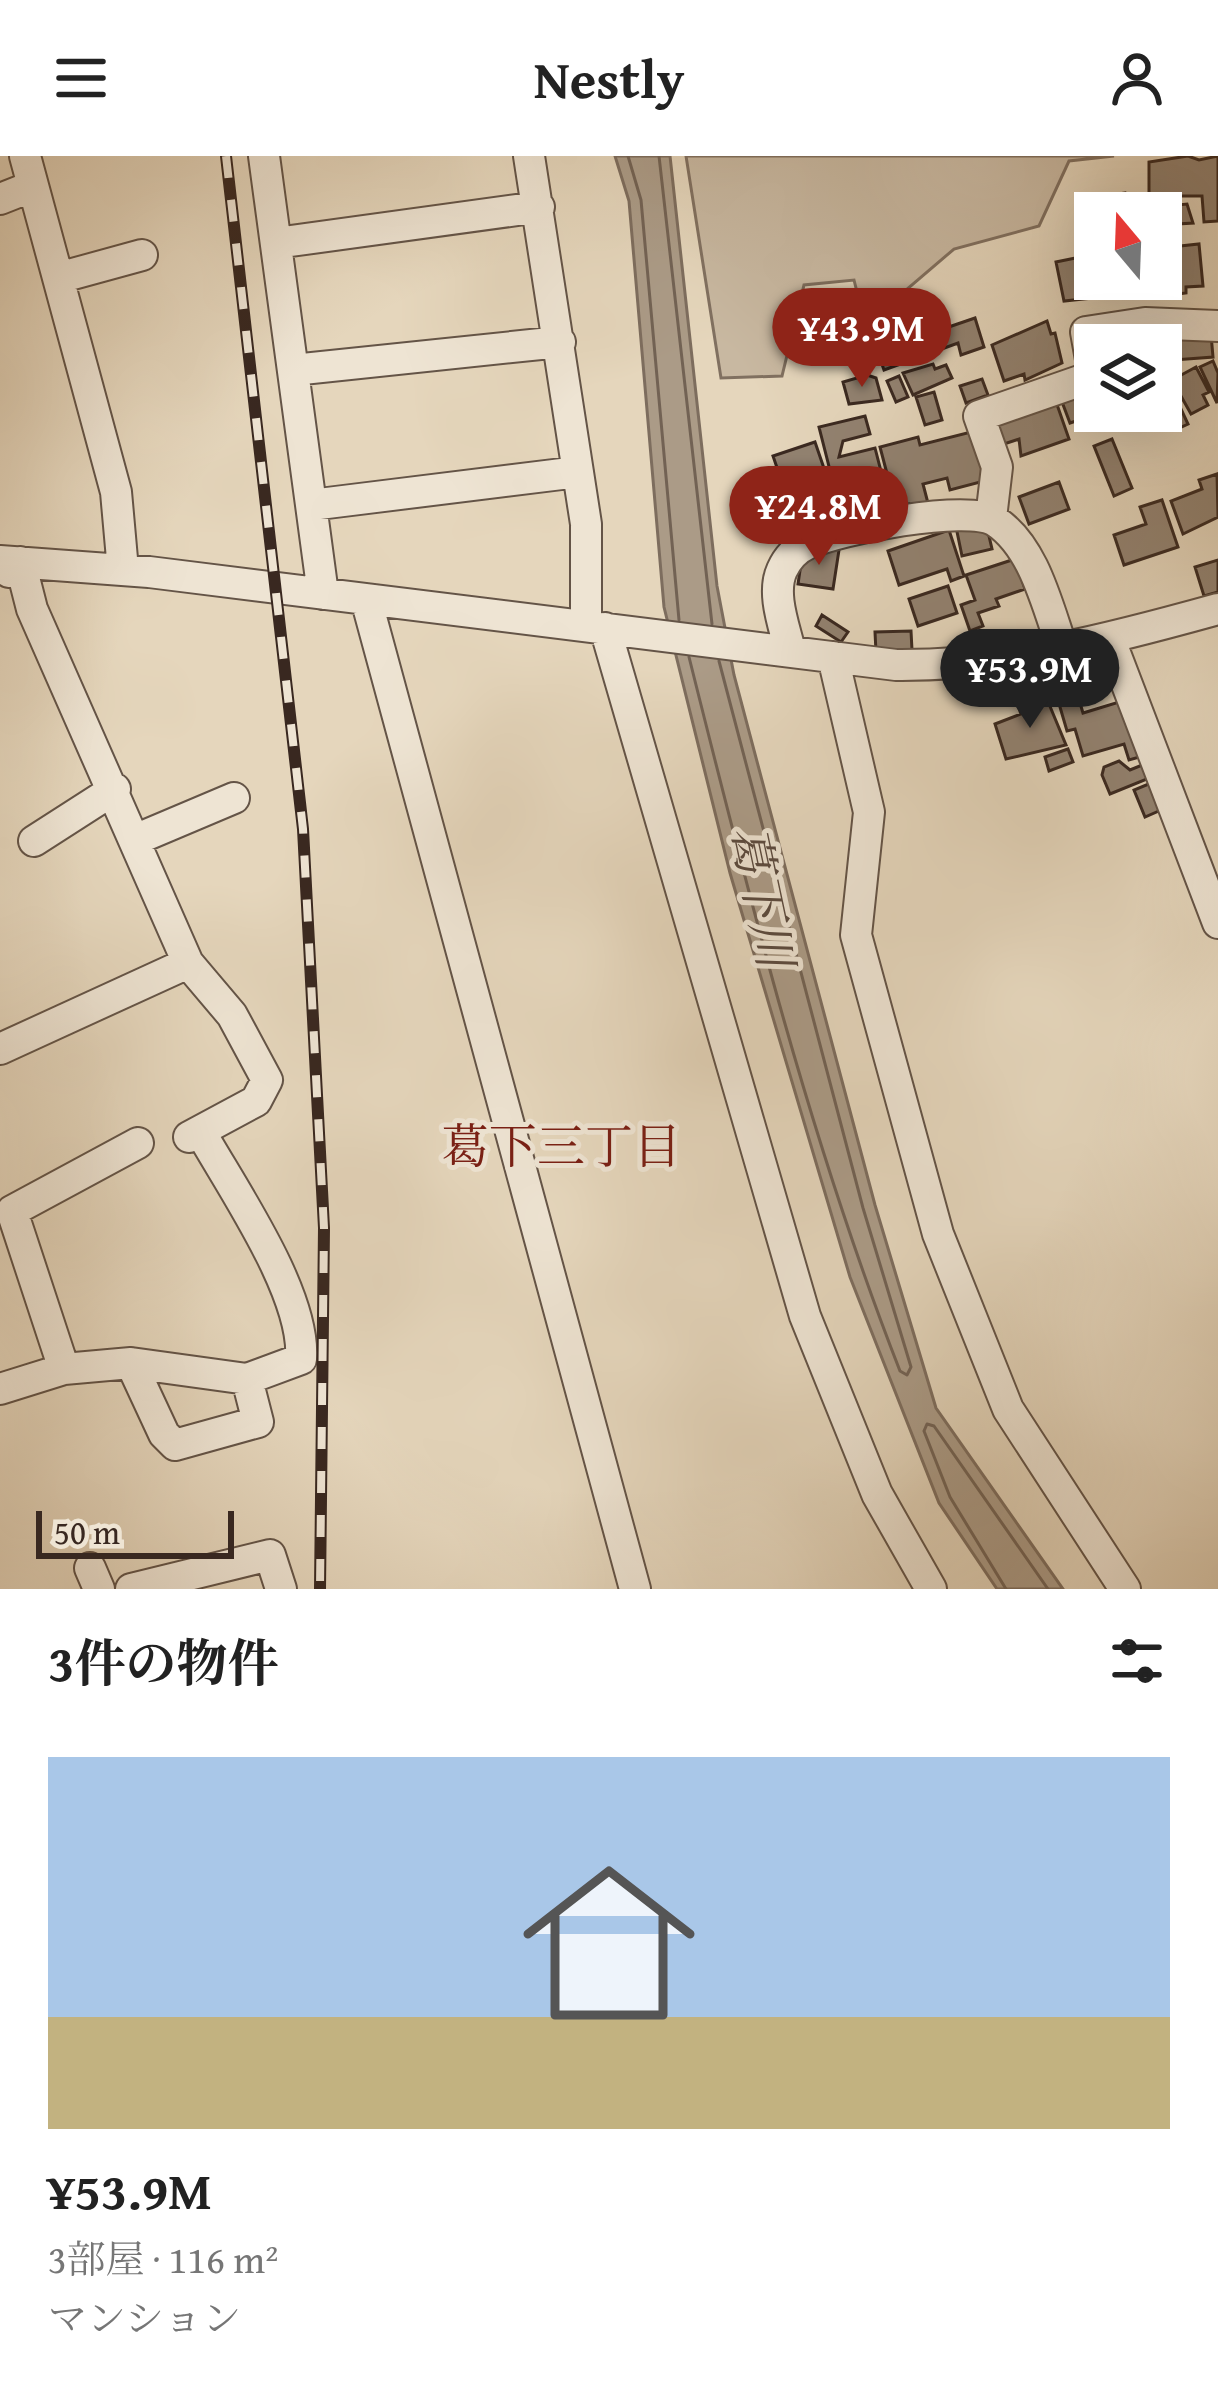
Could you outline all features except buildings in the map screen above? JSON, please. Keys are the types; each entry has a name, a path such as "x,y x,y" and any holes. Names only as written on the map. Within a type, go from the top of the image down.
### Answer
{"street":[{"path":"264,156 323,594"},
{"path":"529,156 560,342 596,627 805,1316 877,1494 931,1589"},
{"path":"0,200 29,171 116,492 123,570"},
{"path":"275,243 539,207"},
{"path":"58,278 142,254"},
{"path":"1063,650 1031,566 991,518 997,467 979,416 1094,376 1086,332 1145,322 1218,326"},
{"path":"292,370 560,342"},
{"path":"311,505 578,472"},
{"path":"790,651 778,583 782,568 802,546 938,516 991,518"},
{"path":"7,568 123,570 833,657 963,666 1110,640 1218,609"},
{"path":"0,1389 64,1369 130,1363 247,1378 301,1359 302,1339 278,1276 194,1134 256,1100 267,1080 232,1015 188,963 115,789 32,608 7,568"},
{"path":"365,599 635,1589"},
{"path":"1110,640 1218,923"},
{"path":"833,657 869,812 856,934 938,1234 1008,1409 1125,1589"},
{"path":"34,841 115,789"},
{"path":"137,839 234,798"},
{"path":"0,1049 188,963"},
{"path":"64,1369 12,1211 138,1143"},
{"path":"130,1363 164,1434 175,1445 258,1422 247,1378"},
{"path":"131,1589 270,1555 281,1589"}],"shaded area":[{"path":"686,156 1114,156 1069,161 1039,226 954,249 905,291 860,304 854,280 804,285 782,376 721,378"}],"water":[{"name":"葛下川","path":"615,156 670,156 717,586 734,675 875,1205 936,1408 1063,1589 997,1589 939,1503 850,1277 730,873 664,607 629,201"}],"railway":[{"path":"226,156 303,829 324,1228 320,1589"}],"district":[{"name":"葛下三丁目","path":"561,1145"}]}
